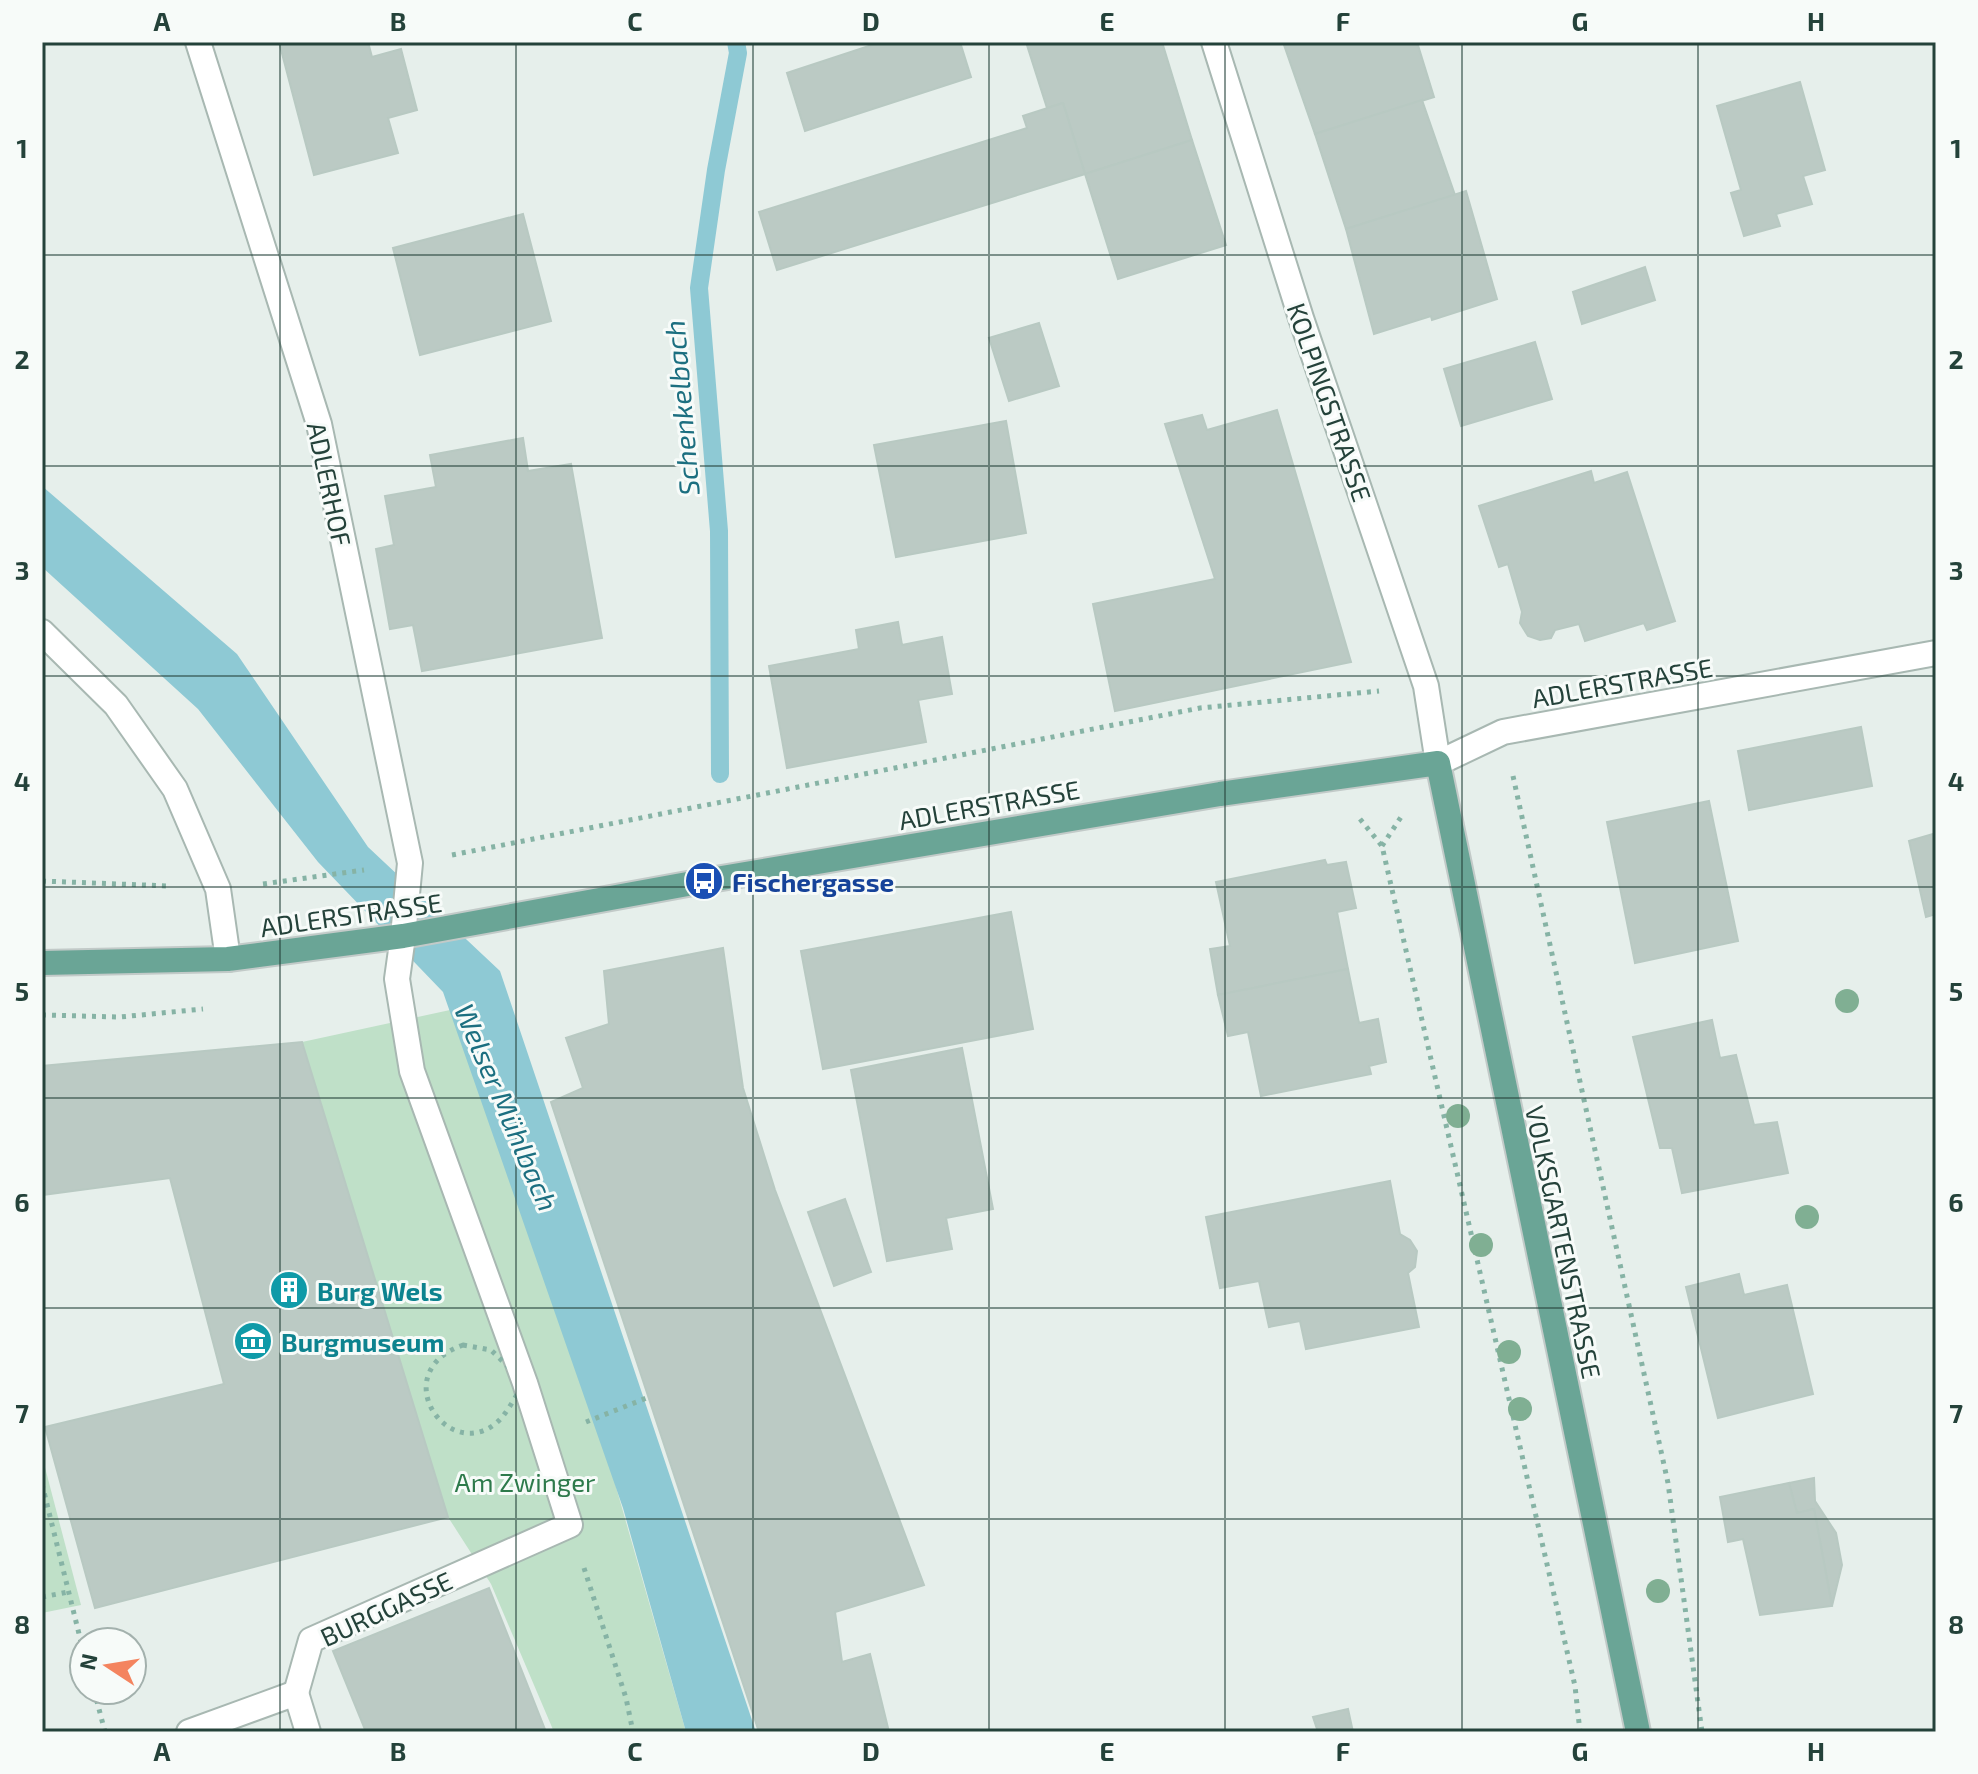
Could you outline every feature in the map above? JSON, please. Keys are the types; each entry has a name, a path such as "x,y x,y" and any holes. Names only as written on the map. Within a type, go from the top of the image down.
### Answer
{"main road":[{"name":"ADLERSTRASSE","path":"42,963 228,959 457,928 704,881 1220,794 1438,763"},
{"name":"VOLKSGARTENSTRASSE","path":"1438,763 1638,1732"}],"street":[{"name":"ADLERHOF","path":"198,42 319,424 410,863 394,937"},
{"name":"KOLPINGSTRASSE","path":"1214,42 1301,318 1426,686 1438,763"},
{"path":"42,632 116,705 175,789 218,889 228,959"},
{"name":"ADLERSTRASSE","path":"1438,763 1503,732 1936,653"},
{"path":"394,937 397,979 412,1071 525,1383 570,1525"},
{"name":"BURGGASSE","path":"296,1693 311,1640 570,1525"},
{"path":"189,1732 296,1693 308,1732"}],"path":[{"path":"410,863 1200,708 1426,686"},
{"path":"1503,732 1668,1483 1702,1732"},
{"path":"1382,846 1575,1686 1580,1732"},
{"path":"324,877 379,868"},
{"path":"463,1345 491,1350 509,1372 525,1383 495,1424 469,1433 442,1423 426,1399 425,1384 437,1358 463,1345"},
{"path":"544,1439 649,1397"},
{"path":"42,1484 77,1626"},
{"path":"570,1525 626,1698 633,1732"},
{"path":"42,1597 68,1592"},
{"path":"98,1706 105,1732"}],"green space":[{"name":"Am Zwinger","path":"450,1010 608,1459 686,1732 554,1732 491,1584 448,1517 302,1042"},
{"path":"42,1456 81,1605 42,1613"}],"water":[{"name":"Welser Mühlbach","path":"42,486 237,654 368,847 500,971 756,1732 686,1732 623,1508 443,992 318,862 198,709 42,567"}],"building":[{"path":"279,42 368,42 372,57 401,49 417,110 388,118 398,153 314,175"},
{"path":"881,42 960,42 971,77 805,131 787,73"},
{"path":"1026,42 1162,42 1192,140 1085,174 1063,103 1047,108"},
{"path":"1283,42 1417,42 1434,97 1315,134"},
{"path":"1800,82 1825,170 1803,176 1812,204 1776,214 1780,226 1744,236 1731,193 1741,190 1717,106"},
{"path":"1422,100 1455,195 1346,229 1315,134"},
{"path":"1063,103 1085,174 777,270 759,212 1027,128 1023,116"},
{"path":"1192,140 1226,245 1118,279 1085,174"},
{"path":"1466,191 1497,299 1432,320 1431,316 1374,334 1346,229"},
{"path":"523,214 551,321 420,355 393,248"},
{"path":"1645,267 1655,300 1582,324 1573,292"},
{"path":"1039,323 1059,386 1009,401 989,338"},
{"path":"1535,342 1552,399 1461,426 1444,369"},
{"path":"1277,410 1351,662 1115,711 1093,604 1215,579 1165,424 1202,415 1207,430"},
{"path":"1006,421 1026,533 896,557 874,445"},
{"path":"523,438 528,471 571,464 602,638 422,671 413,625 390,629 376,549 394,545 385,496 436,487 430,455"},
{"path":"1591,471 1594,483 1627,472 1675,621 1647,630 1644,623 1585,641 1579,624 1555,630 1551,638 1540,640 1528,636 1520,623 1522,612 1508,564 1499,567 1479,506"},
{"path":"898,622 902,645 942,637 952,694 918,700 926,742 787,768 769,666 859,649 856,630"},
{"path":"1861,727 1872,786 1749,810 1738,751"},
{"path":"1709,801 1738,941 1635,963 1607,822"},
{"path":"1936,833 1936,914 1926,917 1909,841"},
{"path":"1325,860 1327,865 1346,862 1356,908 1337,912 1348,969 1218,995 1210,949 1230,946 1216,882"},
{"path":"1011,912 1033,1029 823,1069 801,951"},
{"path":"723,948 743,1088 775,1190 924,1585 835,1612 842,1662 870,1654 889,1732 759,1732 551,1102 583,1088 566,1038 609,1024 604,971"},
{"path":"1348,969 1359,1023 1378,1019 1386,1062 1369,1066 1371,1074 1261,1096 1248,1032 1228,1036 1218,995"},
{"path":"1712,1020 1720,1058 1736,1055 1754,1125 1777,1122 1788,1173 1682,1193 1672,1148 1660,1148 1633,1037"},
{"name":"Burg Wels","path":"302,1042 448,1517 95,1608 45,1427 224,1384 170,1178 42,1195 42,1066"},
{"path":"962,1048 993,1209 946,1218 952,1249 887,1261 851,1070"},
{"path":"1390,1181 1400,1234 1410,1240 1417,1251 1415,1267 1408,1273 1419,1327 1306,1349 1300,1321 1269,1327 1259,1281 1220,1288 1206,1217"},
{"path":"845,1199 871,1272 834,1286 808,1212"},
{"path":"1739,1274 1744,1295 1787,1285 1813,1394 1718,1418 1686,1287"},
{"path":"1814,1478 1815,1501 1836,1533 1842,1565 1832,1606 1814,1509 1797,1513 1789,1483"},
{"path":"1789,1483 1797,1513 1814,1509 1832,1606 1760,1615 1743,1539 1728,1542 1720,1497"},
{"path":"489,1588 546,1732 366,1732 333,1651"},
{"path":"1348,1709 1353,1732 1318,1732 1313,1717"}],"waterway":[{"name":"Schenkelbach","path":"720,774 719,531 699,288 716,170 738,53 736,42"}],"place":[{"name":"Fischergasse","path":"704,881"},
{"name":"Burg Wels","path":"289,1290"},
{"name":"Burgmuseum","path":"253,1341"}]}
